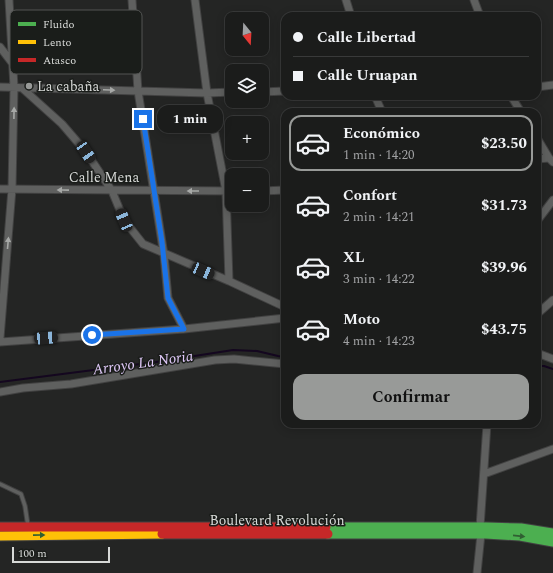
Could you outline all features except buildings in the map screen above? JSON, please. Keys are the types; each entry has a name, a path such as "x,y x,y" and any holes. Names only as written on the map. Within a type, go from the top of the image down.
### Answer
{"main road":[{"name":"Boulevard Revolución","path":"0,527 154,530 481,531 521,528 553,533"},
{"name":"Boulevard Revolución","path":"0,536 92,534 154,530"},
{"name":"Boulevard Revolución","path":"481,531 553,542"}],"street":[{"path":"9,0 10,16"},
{"path":"132,0 133,10"},
{"path":"195,0 208,93 225,172"},
{"path":"346,0 350,12"},
{"path":"474,0 478,12"},
{"path":"0,47 10,60"},
{"path":"0,338 12,189 13,74"},
{"path":"137,74 138,91 164,255 168,298 184,329"},
{"path":"541,86 553,85"},
{"path":"0,87 225,92"},
{"path":"22,88 62,124 86,152 112,191 124,220 143,244 164,255 281,305"},
{"path":"269,92 281,91"},
{"path":"541,144 551,160"},
{"path":"541,159 551,160"},
{"name":"Calle Mena","path":"0,189 225,191"},
{"path":"269,191 281,190"},
{"path":"541,216 553,200"},
{"path":"229,212 229,282"},
{"path":"541,310 553,300"},
{"path":"0,342 184,329 281,318"},
{"path":"541,355 553,359"},
{"path":"0,392 23,388 71,384 215,360 234,359 281,364"},
{"path":"477,573 487,428"},
{"path":"484,474 553,449"}],"lane":[{"path":"0,484 21,494 29,527"}],"waterway":[{"name":"Arroyo La Noria","path":"0,382 156,362 233,350 257,351 281,356"},
{"name":"Arroyo La Noria","path":"541,366 553,369"}],"traffic: fast":[{"path":"326,527 486,527 521,528 553,533"},
{"path":"328,534 486,534 520,536 553,542"}],"traffic: slow":[{"path":"0,536 162,534"}],"traffic: jam":[{"path":"0,527 326,527"},
{"path":"162,534 328,534"}],"place":[{"name":"La cabaña","path":"29,86"}],"route":[{"path":"92,335 184,329 168,298 164,255 143,119"}]}
